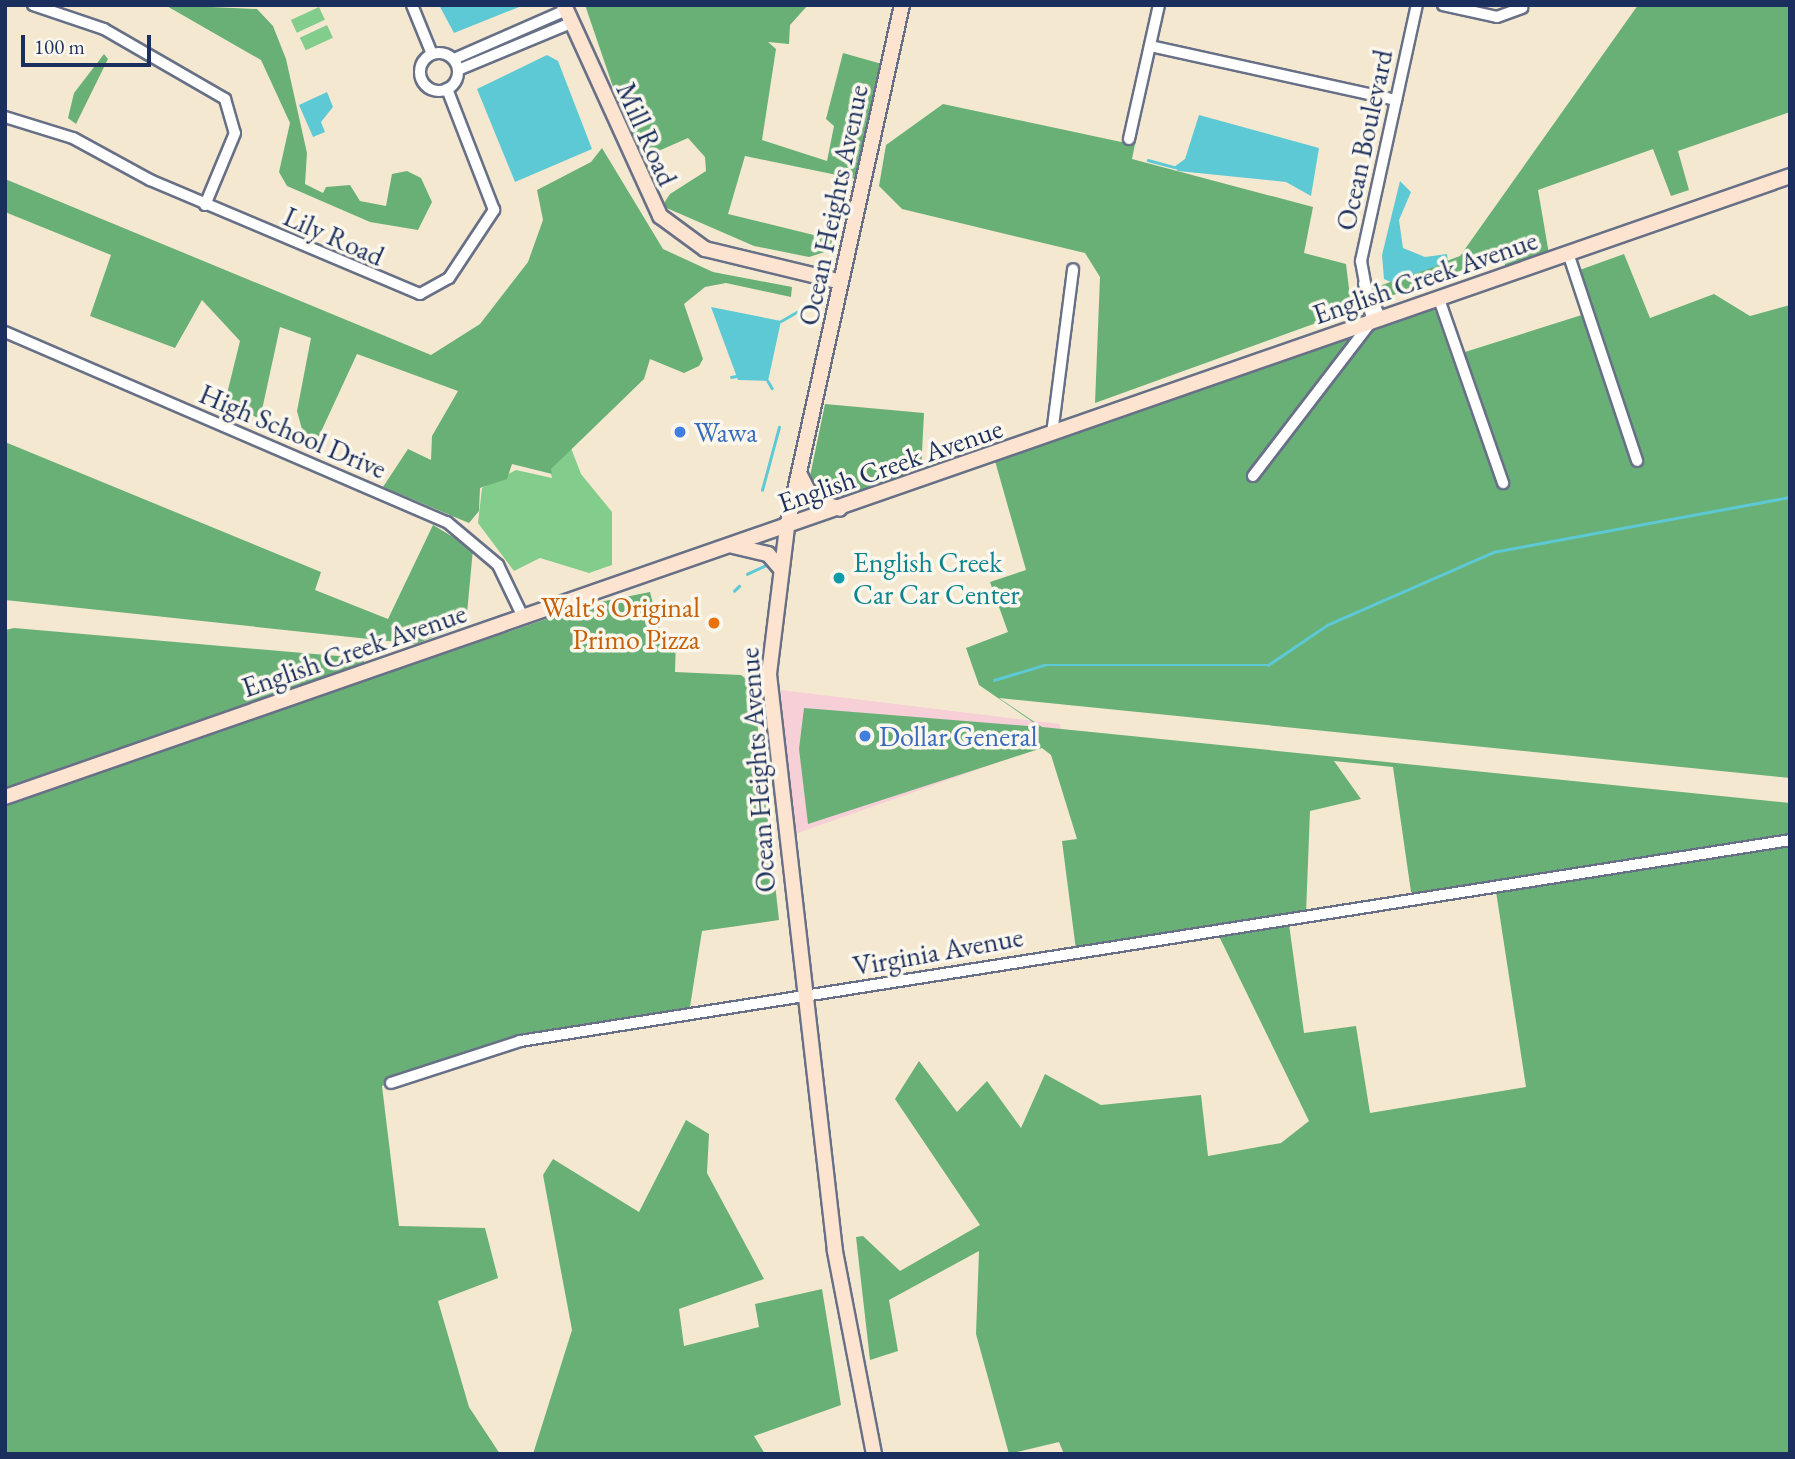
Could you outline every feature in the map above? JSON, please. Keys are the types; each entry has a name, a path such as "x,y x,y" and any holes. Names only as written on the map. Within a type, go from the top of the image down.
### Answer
{"main road":[{"name":"Ocean Heights Avenue","path":"874,1454 840,1287 803,998 771,710 771,626 787,527 902,5"},
{"name":"Mill Road","path":"567,13 660,216 705,249 841,282"},
{"name":"English Creek Avenue","path":"5,797 841,509 1790,176"},
{"path":"800,473 813,499 841,509"},
{"path":"732,546 768,554 780,568"}],"street":[{"path":"33,5 104,29 225,99 235,133 205,205"},
{"path":"412,5 432,54 456,64"},
{"path":"1129,139 1159,5"},
{"name":"Ocean Boulevard","path":"1377,320 1364,284 1361,261 1417,5"},
{"path":"1443,5 1497,17 1522,8"},
{"path":"432,54 421,67 422,79 435,90 447,89 456,64 567,13"},
{"path":"1150,46 1396,100"},
{"name":"Lily Road","path":"5,117 82,142 205,205 407,292 434,290 485,231 494,210 447,89"},
{"path":"1568,253 1637,461"},
{"path":"1052,434 1073,269"},
{"path":"1439,299 1503,483"},
{"path":"1253,476 1377,320"},
{"name":"High School Drive","path":"5,332 447,522 498,565 523,617"},
{"name":"Virginia Avenue","path":"391,1083 497,1046 1790,840"}],"shaded area":[{"path":"781,690 1060,724 1062,740 792,835"}],"green space":[{"path":"165,5 257,9 273,26 286,59 307,153 305,184 323,193 326,187 350,185 360,201 386,206 392,174 407,171 421,178 432,202 418,230 370,222 287,186 279,172 290,123 261,60"},
{"path":"585,5 808,5 790,25 789,44 768,42 776,49 762,140 827,161 834,126 826,119 843,53 882,64 856,179 745,156 728,214 834,240 831,250 809,257 754,246 662,206 670,194 706,171 705,157 688,138 638,160"},
{"path":"1163,5 1132,159 1313,207 1304,253 1346,264 1350,297 1460,256 1638,5 1790,5 1790,112 1678,151 1689,190 1671,196 1653,149 1538,190 1549,254 1507,269 1501,256 1095,403 1100,277 1085,253 902,209 879,186 886,145 943,104 1126,143"},
{"path":"319,7 325,20 297,33 291,20"},
{"path":"327,25 333,38 306,50 300,38"},
{"path":"104,54 108,59 76,124 68,118 74,93"},
{"path":"602,148 663,249 713,272 792,287 791,297 726,283 705,287 684,304 703,359 699,366 684,373 650,359 644,379 551,469 552,474 512,464 507,479 480,488 479,511 469,523 383,487 408,449 431,460 432,436 458,391 357,354 319,436 303,433 297,411 311,338 280,327 260,419 225,402 240,341 202,300 175,348 90,316 111,255 5,212 5,179 431,355 480,324 528,262 543,220 537,190 591,162"},
{"path":"1624,254 1650,318 1714,294 1750,316 1790,305 1790,778 999,698 1042,727 1790,803 1790,1454 1064,1454 1059,1442 1009,1454 976,1334 979,1251 889,1300 898,1351 870,1360 856,1237 863,1236 900,1271 980,1225 895,1099 919,1061 957,1112 987,1081 1021,1128 1045,1074 1101,1105 1201,1095 1208,1156 1281,1143 1309,1121 1215,928 1076,950 1062,841 1077,839 1051,755 1042,748 808,824 799,749 804,708 1040,727 979,685 966,648 1008,632 990,582 1026,570 995,461 1434,307 1497,486 1507,485 1465,352 1588,313 1574,272","holes":["1334,761 1393,767 1411,892 1421,896 1495,885 1526,1087 1370,1113 1356,1026 1304,1033 1288,917 1306,914 1310,811 1361,799"]},
{"path":"825,404 924,413 921,471 840,499 819,497 809,481"},
{"path":"5,442 321,572 315,590 388,619 433,525 473,549 466,624 416,644 5,600"},
{"path":"571,448 581,474 612,512 612,565 589,573 540,558 514,571 478,523 482,488 516,470 552,478 550,469"},
{"path":"650,592 660,631 676,638 675,672 741,675 753,684 779,920 702,931 689,1013 498,1047 382,1086 399,1226 485,1228 498,1278 438,1301 469,1407 500,1454 5,1454 5,803 590,604"},
{"path":"14,628 361,658 366,664 5,789 5,630"},
{"path":"686,1120 709,1134 707,1173 764,1279 679,1309 684,1346 759,1327 755,1304 822,1289 841,1405 754,1436 765,1454 533,1454 572,1330 543,1175 553,1159 639,1212"}],"water":[{"path":"439,5 524,5 454,33"},
{"path":"547,55 558,61 592,149 515,182 477,89"},
{"path":"327,92 333,107 321,122 325,132 313,137 299,105"},
{"path":"1199,115 1319,148 1311,196 1286,182 1178,171 1174,167 1185,159"},
{"path":"1400,181 1411,192 1399,220 1403,248 1425,257 1447,254 1448,262 1391,282 1384,279 1382,255"},
{"path":"711,307 781,321 768,381 738,380"}],"waterway":[{"path":"1148,160 1174,167"},
{"path":"781,321 802,309"},
{"path":"731,377 736,376"},
{"path":"768,381 772,388"},
{"path":"762,490 779,427"},
{"path":"994,680 1044,665 1268,665 1327,625 1493,552 1790,497"},
{"path":"747,574 768,564"},
{"path":"734,591 739,586"}],"place":[{"name":"Wawa","path":"680,432"},
{"name":"English Creek Car Car Center","path":"839,578"},
{"name":"Walt's Original Primo Pizza","path":"714,623"},
{"name":"Dollar General","path":"865,736"}]}
